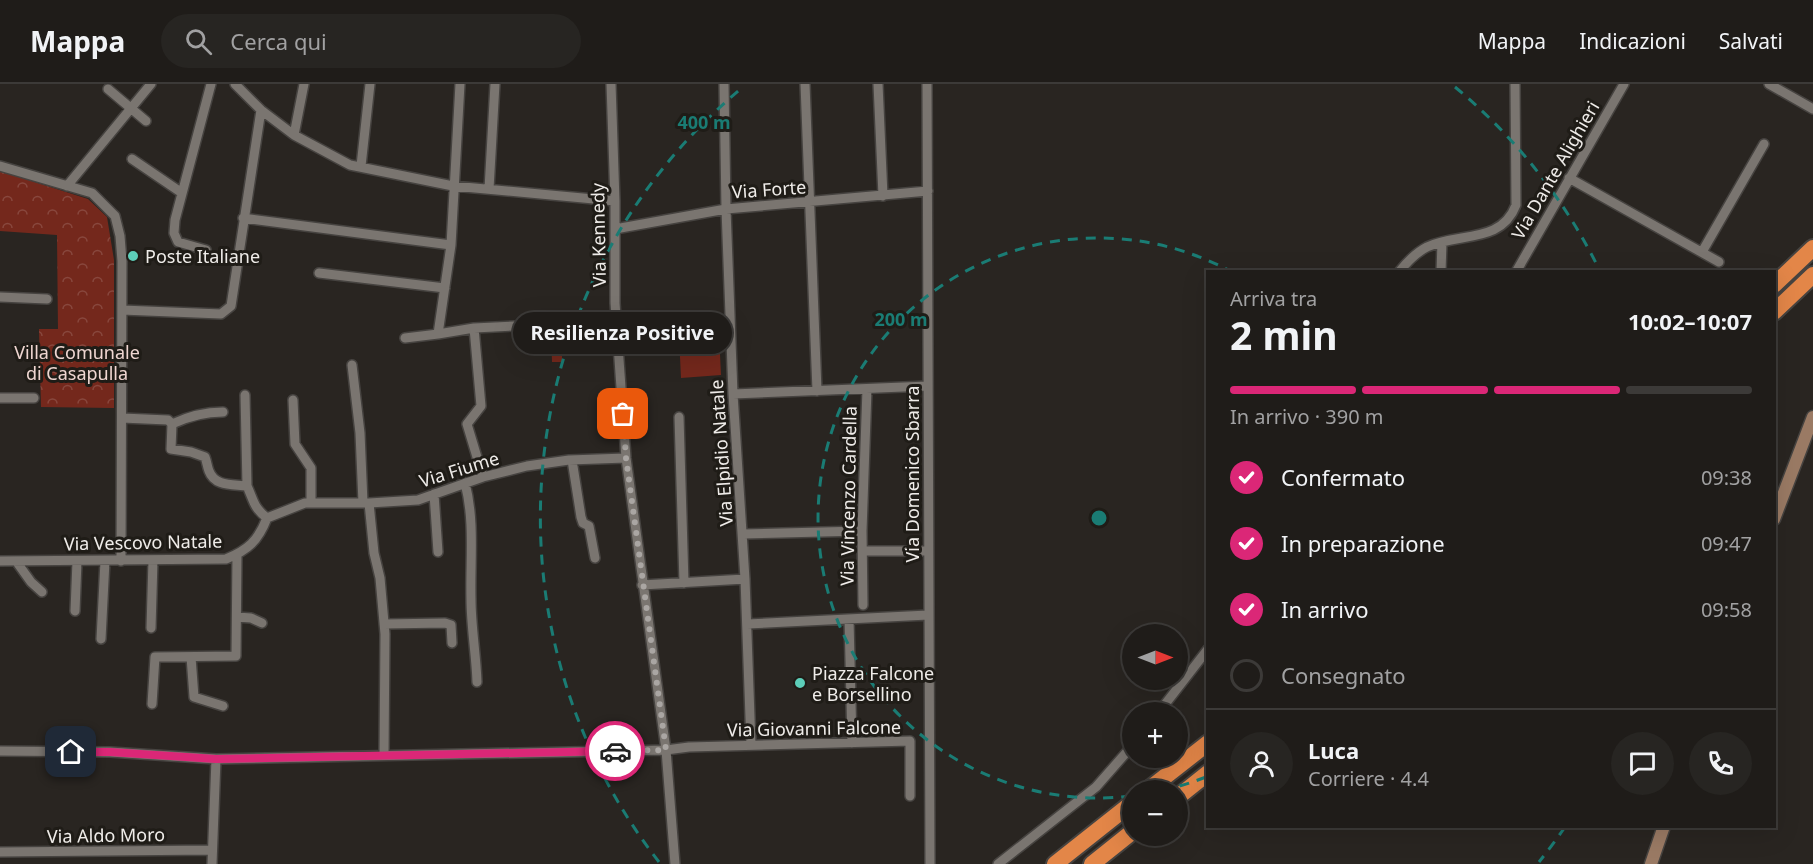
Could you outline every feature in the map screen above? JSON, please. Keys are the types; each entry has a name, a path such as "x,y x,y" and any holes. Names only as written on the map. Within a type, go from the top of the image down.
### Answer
{"highway":[{"path":"1776,283 1813,248"},
{"path":"1776,310 1813,276"},
{"path":"1161,780 1206,745"},
{"path":"1188,789 1206,775"},
{"path":"1055,864 1122,811"},
{"path":"1092,864 1122,840"}],"street":[{"path":"68,186 151,84"},
{"path":"206,250 178,242 174,233 175,220 212,84"},
{"path":"294,135 304,84"},
{"path":"361,166 370,84"},
{"path":"438,334 451,244 460,84"},
{"path":"489,189 495,84"},
{"name":"Via Kennedy","path":"611,84 615,201 615,303 626,458 666,750 675,864"},
{"name":"Via Elpidio Natale","path":"724,84 733,394 747,624"},
{"path":"805,84 817,391"},
{"path":"878,84 883,196"},
{"name":"Via Domenico Sbarra","path":"927,84 930,864"},
{"path":"1401,270 1419,252 1442,242 1497,229 1512,217 1516,205 1515,84"},
{"name":"Via Dante Alighieri","path":"1517,270 1624,84"},
{"path":"1768,84 1813,109"},
{"path":"236,85 261,110 294,135 350,165 453,186 615,201"},
{"path":"108,89 146,121"},
{"path":"122,310 221,314 231,306 261,110"},
{"path":"1702,252 1764,144"},
{"path":"132,159 182,193"},
{"path":"0,166 92,193 115,216 120,236 122,261 121,561"},
{"path":"1569,178 1719,262"},
{"name":"Via Forte","path":"615,229 726,209 928,191"},
{"path":"243,218 451,244"},
{"path":"1441,270 1442,242"},
{"path":"319,273 445,288"},
{"path":"0,297 47,299"},
{"path":"405,338 474,328 514,326"},
{"path":"474,328 481,406 467,424 483,477"},
{"path":"352,365 366,503 380,578 384,624 384,755"},
{"path":"733,394 928,386"},
{"name":"Via Vincenzo Cardella","path":"863,605 862,531 867,389"},
{"path":"245,395 247,486 252,503 267,518"},
{"path":"0,398 34,398"},
{"path":"293,400 295,444 310,468 310,503"},
{"path":"172,424 205,412 223,412"},
{"path":"679,417 684,583"},
{"path":"1776,514 1813,417"},
{"path":"122,418 168,420 172,424 171,449 205,457 208,470 217,481 223,484 247,486"},
{"name":"Via Fiume","path":"267,518 305,503 418,500 483,477 527,466 572,460 626,458"},
{"path":"572,460 581,517 583,523 589,526 595,558"},
{"path":"465,483 470,507 471,602 477,682"},
{"path":"434,494 438,552"},
{"name":"Via Vescovo Natale","path":"0,561 226,559 243,552 261,534 267,518"},
{"path":"742,534 862,531"},
{"path":"863,551 928,551"},
{"path":"152,705 155,657 236,656 237,555"},
{"path":"151,628 153,560"},
{"path":"16,561 31,582 42,592"},
{"path":"75,611 77,561"},
{"path":"101,639 105,561"},
{"path":"642,585 746,579"},
{"path":"751,746 747,624 928,615"},
{"path":"237,617 251,618 262,623"},
{"path":"849,618 852,743"},
{"path":"384,624 446,623 451,625 452,643"},
{"path":"1167,702 1206,652"},
{"path":"191,657 194,698 223,706"},
{"name":"Via Giovanni Falcone","path":"0,751 110,752 216,759 666,750 689,747 910,741 910,796"},
{"path":"998,864 1096,787 1122,757"},
{"path":"212,864 216,759"},
{"path":"1651,864 1663,828"},
{"name":"Via Aldo Moro","path":"0,852 212,850"},
{"path":"70,852 70,864"}],"green space":[{"name":"Villa Comunale di Casapulla","path":"0,171 88,199 107,217 114,260 114,408 41,407 39,329 58,329 57,235 0,231"},
{"path":"718,313 721,375 681,378 678,315"},
{"path":"562,329 562,362 552,362 551,330"}],"way so far":[{"path":"615,751 666,750 642,585 626,458 623,414"}],"place":[{"name":"Poste Italiane","path":"133,256"},
{"name":"Resilienza Positive","path":"623,414"},
{"name":"Piazza Falcone e Borsellino","path":"800,683"}],"route":[{"path":"71,752 110,752 216,759 615,751"}]}
